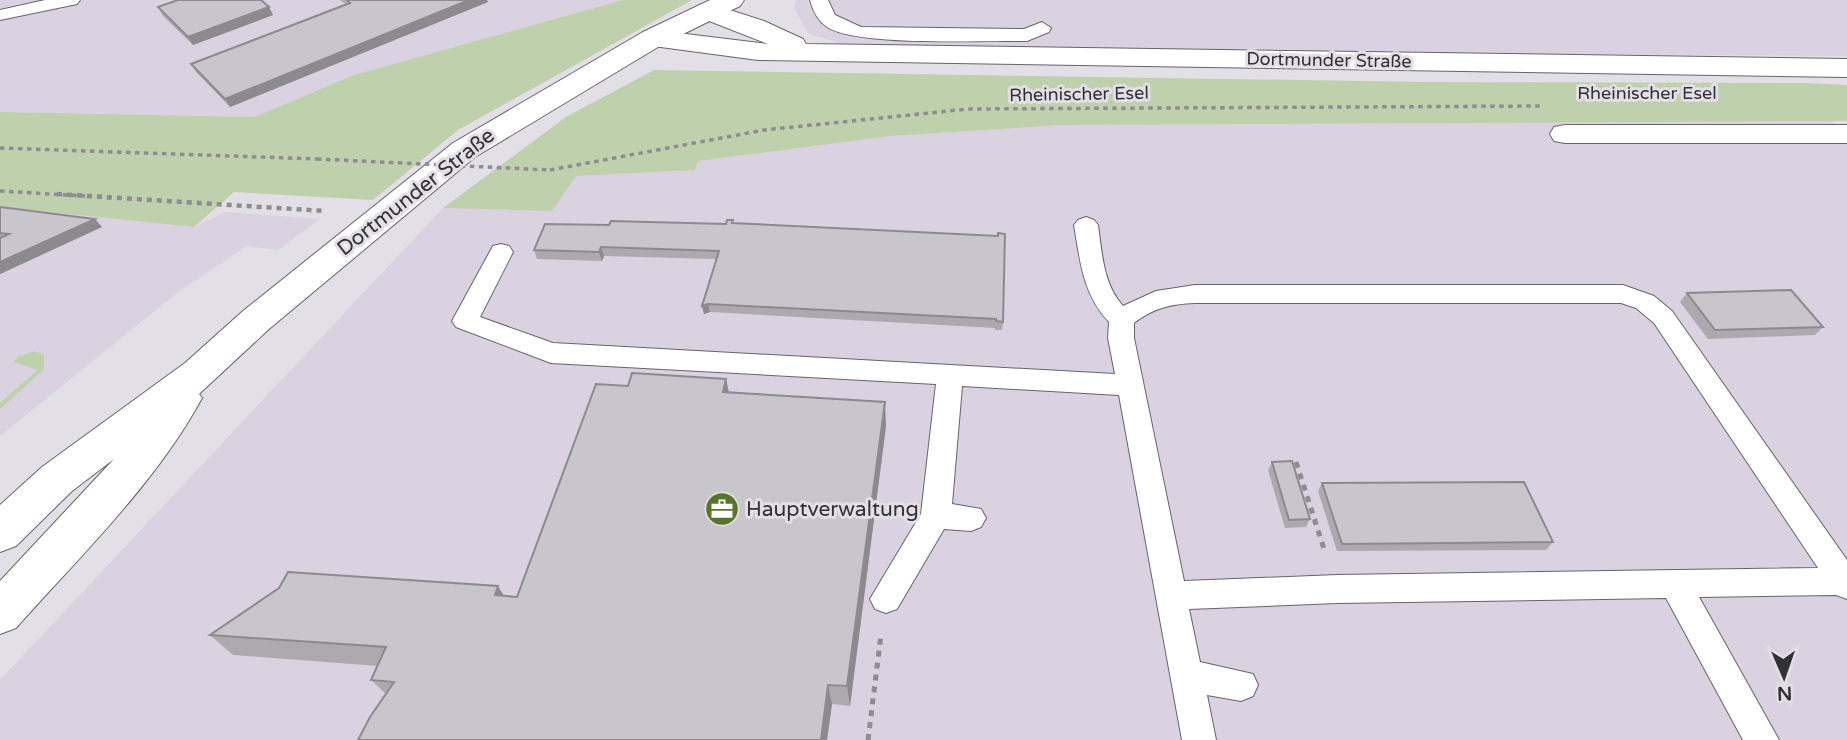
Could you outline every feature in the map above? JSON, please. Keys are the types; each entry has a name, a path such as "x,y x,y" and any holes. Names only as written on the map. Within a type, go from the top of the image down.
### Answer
{"street":[{"name":"Dortmunder Straße","path":"0,533 57,479 199,373 256,320 464,150 653,38 719,6 754,27 811,53"},
{"name":"Dortmunder Straße","path":"653,38 758,52 1847,68"},
{"path":"1565,134 1847,134"},
{"name":"Dortmunder Straße","path":"0,613 146,452 199,373"}],"lane":[{"path":"0,15 71,0"},
{"path":"819,0 821,11 835,24 874,34 1027,35 1042,28"},
{"path":"1086,225 1098,293 1108,308 1122,320"},
{"path":"501,252 465,321 551,353 1130,385"},
{"path":"1199,740 1121,338 1122,320 1140,305 1154,299 1195,294 1623,294 1645,302 1663,317 1846,583"},
{"path":"886,599 936,516 950,374"},
{"path":"936,516 971,518"},
{"path":"1171,596 1337,590 1846,583"},
{"path":"1675,585 1762,740"},
{"path":"1186,675 1241,685"}],"path":[{"name":"Rheinischer Esel","path":"0,148 550,170 764,130 968,109 1551,106"},
{"path":"0,191 385,215"},
{"path":"1296,462 1337,590"},
{"path":"868,740 886,599"}],"shaded area":[{"path":"0,0 623,0 354,75 254,117 0,112"},
{"path":"796,0 1847,0 1847,56 856,49 808,33 794,8"},
{"path":"1832,121 1847,139 1847,740 0,740 0,680 443,208 552,211 575,176 695,170 697,161 891,136 1063,125"},
{"path":"0,207 193,227 226,212 320,219 278,250 247,246 177,293 0,436"}],"green space":[{"path":"623,0 692,0 458,130 373,200 234,192 194,227 0,207 0,112 254,117 354,75"},
{"path":"654,70 1424,82 1806,83 1847,85 1847,121 1063,125 891,136 698,161 695,170 576,176 552,211 443,208 566,117"},
{"path":"35,351 44,355 44,369 0,409 0,403 38,370 13,362 18,357"}],"building":[{"path":"178,0 261,0 269,7 188,37 158,7"},
{"path":"347,0 469,0 225,99 191,64 350,3"},
{"path":"0,207 95,219 0,262 0,238 9,234 0,233"},
{"path":"727,220 733,220 732,223 998,236 998,233 1005,234 1003,322 996,319 708,304 702,306 719,251 601,247 599,252 534,250 545,224 609,225 611,221 726,224"},
{"path":"1791,290 1823,327 1715,330 1687,293"},
{"name":"Hauptverwaltung","path":"632,373 726,379 723,392 885,402 847,686 828,685 821,740 358,740 394,682 371,680 386,647 210,635 279,588 288,572 498,586 495,595 517,597 596,384 628,386"},
{"path":"1292,461 1310,519 1289,520 1272,462"},
{"path":"1524,482 1553,542 1342,544 1322,483"}],"place":[{"name":"Hauptverwaltung","path":"722,509"}]}
